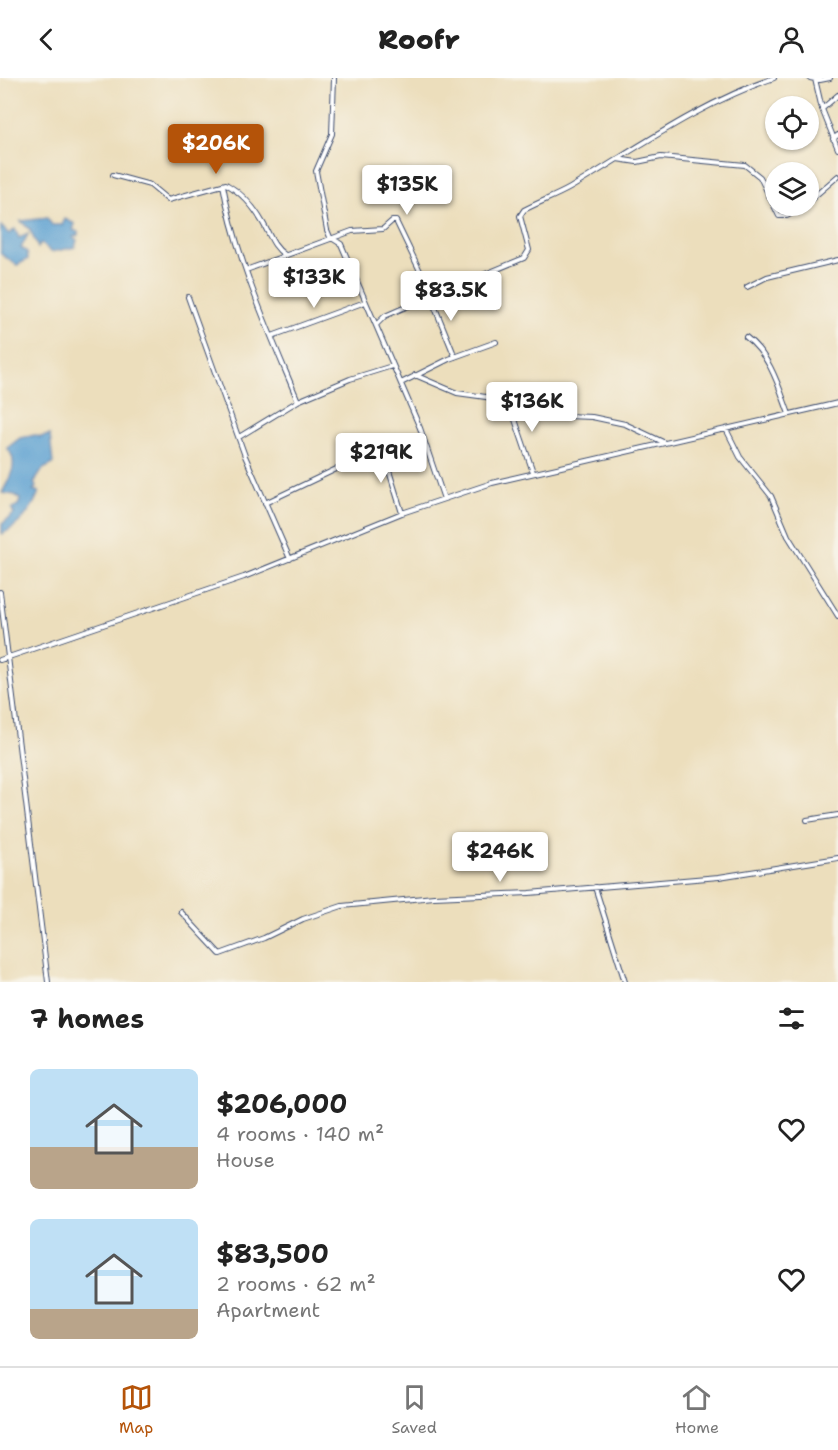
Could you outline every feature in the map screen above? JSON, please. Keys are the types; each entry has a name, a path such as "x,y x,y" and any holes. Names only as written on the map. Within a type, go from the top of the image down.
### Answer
{"street":[{"path":"334,78 332,134 316,171 327,230 341,244 392,366 401,382 444,499"},
{"path":"376,325 385,316 524,258 529,250 520,220 522,212 569,189 637,145 723,98 774,78"},
{"path":"830,78 812,79 838,149"},
{"path":"822,109 838,95"},
{"path":"833,139 838,135"},
{"path":"617,159 637,162 661,157 745,165 760,177 765,187"},
{"path":"113,175 150,185 168,200 207,191 223,184"},
{"path":"819,192 838,176"},
{"path":"223,184 244,197 262,221 274,245 285,255"},
{"path":"223,184 228,215 246,270 298,401"},
{"path":"246,270 352,231 378,231 392,220 396,221 421,273 455,357"},
{"path":"747,287 766,278 838,260"},
{"path":"188,297 239,437 290,559"},
{"path":"272,336 365,302"},
{"path":"746,337 759,349 772,371 789,414"},
{"path":"401,382 455,357 496,342"},
{"path":"239,437 298,401 350,379 392,366"},
{"path":"416,375 457,393 536,404 566,416 592,417 625,424 664,443"},
{"path":"509,402 533,472"},
{"path":"0,660 152,610 290,559 402,513 444,499 533,472 838,403"},
{"path":"726,429 740,457 771,496 794,547 838,616"},
{"path":"265,503 382,448 423,438"},
{"path":"382,448 402,513"},
{"path":"0,592 48,982"},
{"path":"807,820 838,815"},
{"path":"180,912 220,954 256,942 303,919 342,906 434,897 719,878 838,858"},
{"path":"595,887 624,982"}],"water":[{"path":"47,218 52,225 62,225 65,219 75,224 73,230 78,232 78,235 73,237 77,240 75,247 51,252 41,243 38,248 30,230 21,221"},
{"path":"1,226 9,234 15,229 19,238 28,234 21,248 27,252 28,259 17,265 1,254"},
{"path":"35,435 40,437 50,435 53,464 43,469 34,483 36,487 33,490 39,492 29,511 20,522 2,534 2,524 14,514 12,509 19,504 20,499 15,495 2,493 11,476 13,464 11,453 7,448 20,438"}]}
